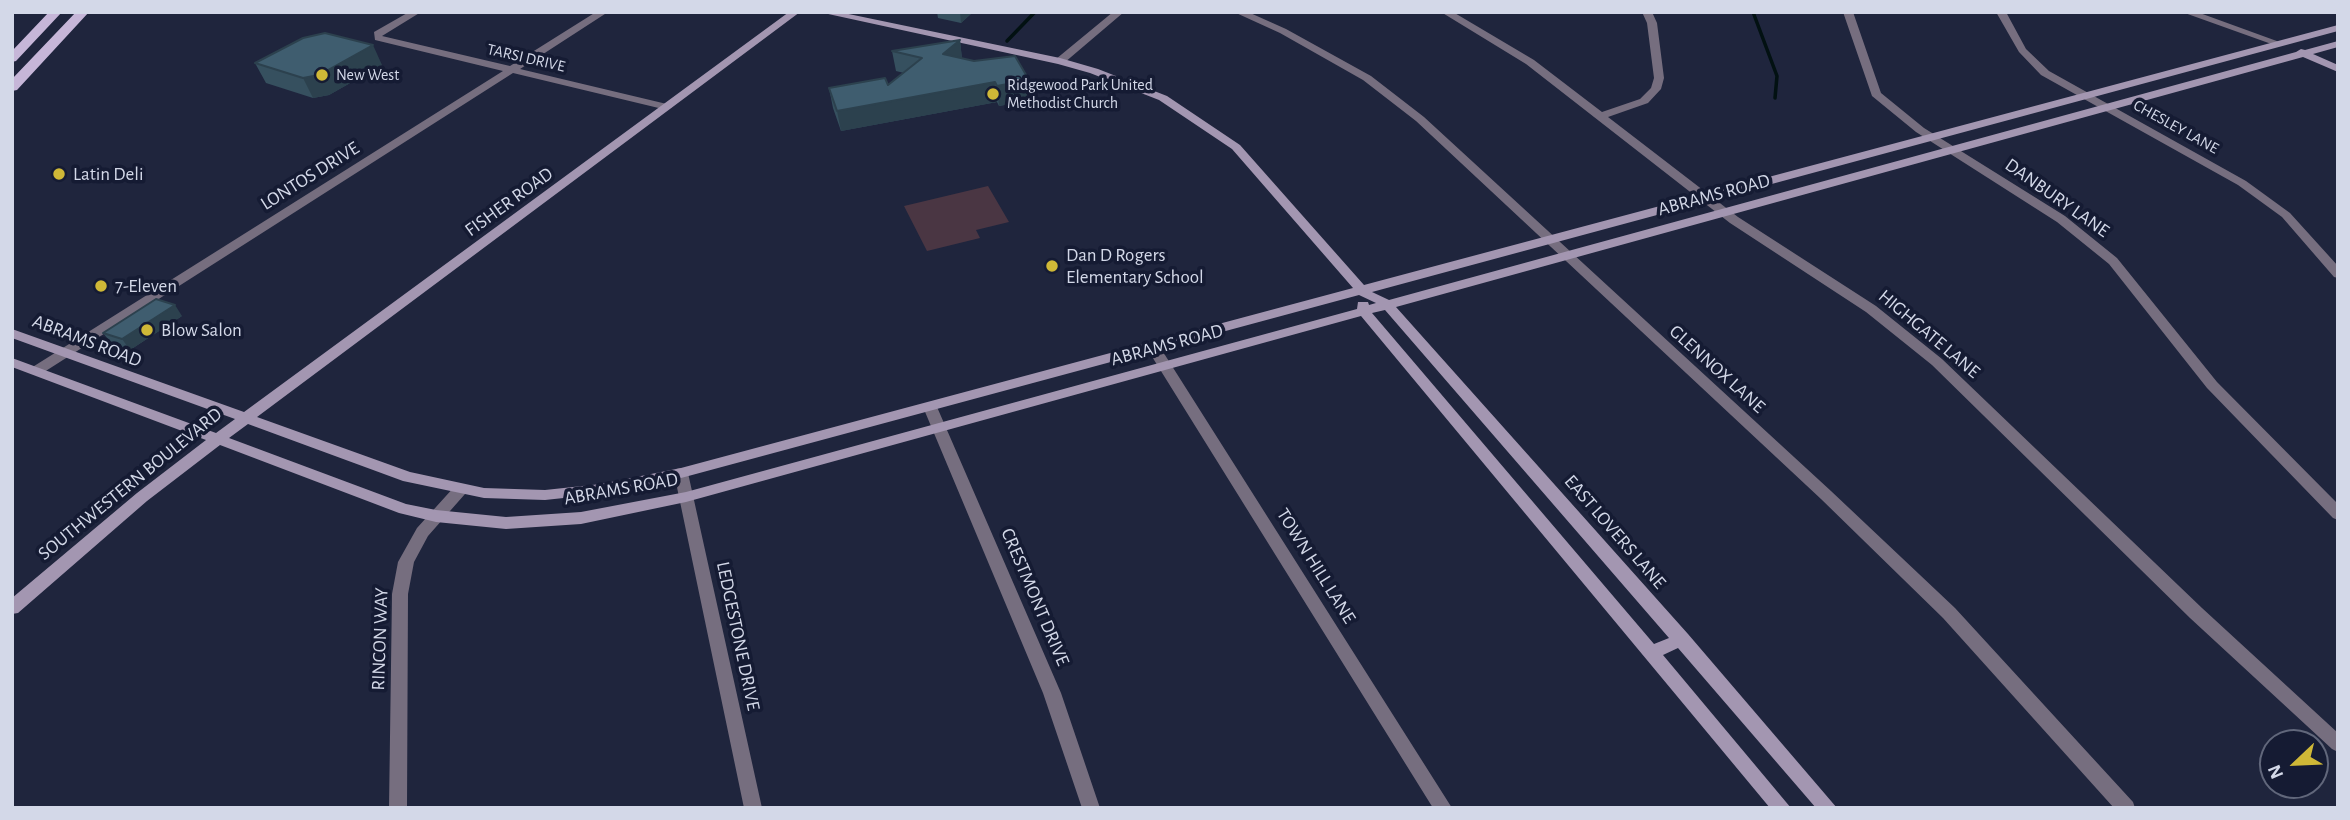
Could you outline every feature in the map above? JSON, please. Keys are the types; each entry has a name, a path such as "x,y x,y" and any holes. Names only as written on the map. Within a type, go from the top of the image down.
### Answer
{"main road":[{"path":"12,58 56,12"},
{"path":"12,87 83,12"},
{"name":"FISHER ROAD","path":"244,420 795,12"},
{"name":"EAST LOVERS LANE","path":"824,12 1060,61 1163,98 1237,146 1363,292 1387,304 1828,808"},
{"name":"ABRAMS ROAD","path":"12,334 408,477 460,490 515,495 568,493 681,473 2338,28"},
{"path":"32,38 61,36"},
{"path":"2280,44 2338,69"},
{"name":"ABRAMS ROAD","path":"12,362 370,497 436,516 506,523 557,520 626,510 686,497 2338,44"},
{"path":"1363,292 1363,311 1782,808"},
{"name":"SOUTHWESTERN BOULEVARD","path":"12,608 142,497 244,420"},
{"path":"557,520 568,493"},
{"path":"1652,653 1682,639"}],"street":[{"name":"TARSI DRIVE","path":"416,12 377,34 378,38 667,107"},
{"name":"LONTOS DRIVE","path":"36,371 603,12"},
{"path":"1060,61 1119,12"},
{"name":"GLENNOX LANE","path":"1239,12 1319,50 1394,97 1553,240 1565,256 1826,495 1948,613 2126,808"},
{"name":"HIGHGATE LANE","path":"1447,12 1530,62 1723,212 1871,309 1937,362 2196,613 2338,744"},
{"path":"1602,116 1644,101 1656,89 1659,78 1652,23 1647,12"},
{"name":"DANBURY LANE","path":"1848,12 1876,94 1932,138 2061,219 2113,261 2212,385 2338,514"},
{"name":"CHESLEY LANE","path":"2001,12 2030,62 2215,166 2275,207 2286,215 2338,274"},
{"path":"2187,12 2280,44"},
{"name":"TOWN HILL LANE","path":"1153,348 1443,808"},
{"name":"CRESTMONT DRIVE","path":"930,407 1052,693 1091,808"},
{"name":"LEDGESTONE DRIVE","path":"681,473 753,808"},
{"name":"RINCON WAY","path":"398,808 400,594 406,562 422,533 460,490"}],"shaded area":[{"path":"988,186 1009,222 976,230 980,238 927,251 904,206"}],"building":[{"path":"325,33 373,45 319,75 303,78 255,63 303,38"},
{"path":"960,40 943,54 974,61 1015,56 1029,80 997,86 995,82 837,111 829,88 885,78 888,85 922,58 892,51"},
{"path":"156,299 175,305 122,339 103,333"}],"waterway":[{"path":"1007,41 1035,12"},
{"path":"1753,12 1777,76 1775,98"}],"place":[{"name":"New West","path":"322,75"},
{"name":"Ridgewood Park United Methodist Church","path":"993,94"},
{"name":"Latin Deli","path":"59,174"},
{"name":"Dan D Rogers Elementary School","path":"1052,266"},
{"name":"7-Eleven","path":"101,286"},
{"name":"Blow Salon","path":"147,330"}]}
